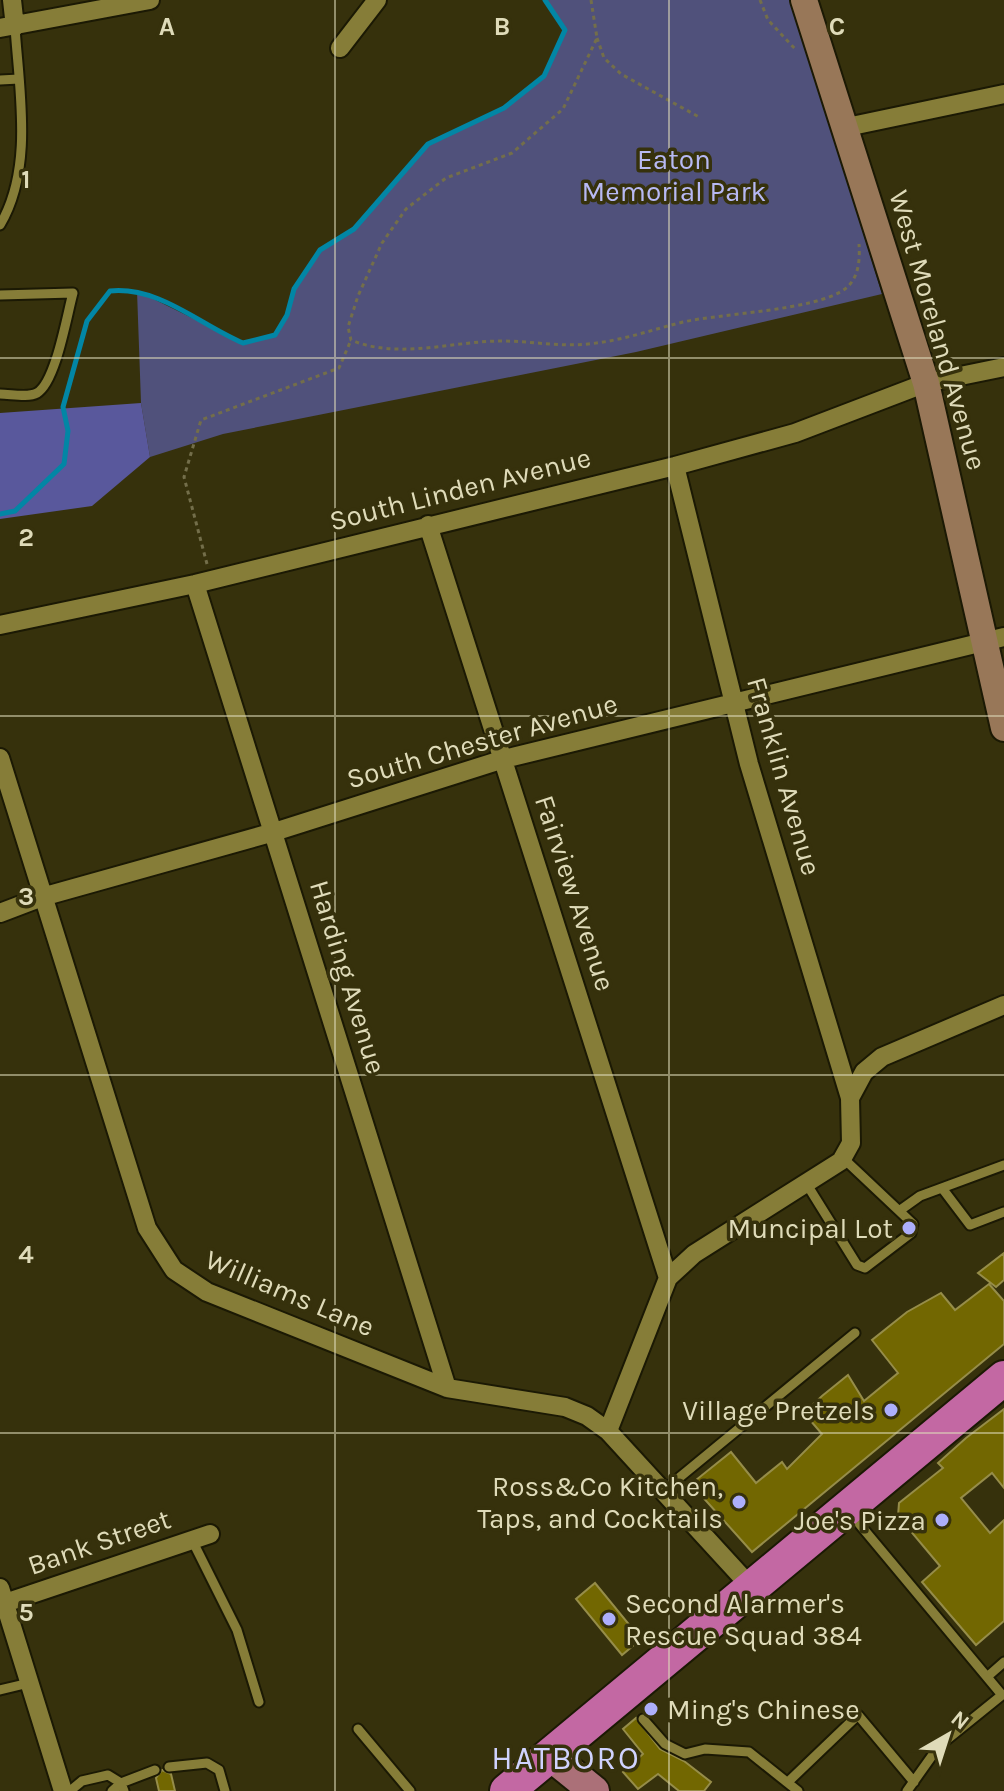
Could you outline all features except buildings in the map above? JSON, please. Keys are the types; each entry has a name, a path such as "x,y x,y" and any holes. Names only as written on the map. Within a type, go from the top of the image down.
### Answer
{"highway":[{"path":"507,1791 552,1757 751,1587 1004,1378"}],"main road":[{"path":"552,1757 594,1791"}],"street":[{"path":"12,0 8,28 150,0"},
{"path":"340,48 377,0"},
{"name":"West Moreland Avenue","path":"804,0 847,127 926,383 994,639 1004,728"},
{"path":"847,127 1004,94"},
{"name":"South Linden Avenue","path":"0,625 203,581 675,466 795,433 926,383 1004,367"},
{"name":"Franklin Avenue","path":"675,466 732,701 850,1098 851,1143 843,1158"},
{"name":"Fairview Avenue","path":"428,525 668,1278"},
{"name":"Harding Avenue","path":"203,581 274,832 447,1388"},
{"name":"South Chester Avenue","path":"0,913 42,897 274,832 504,759 994,639"},
{"name":"Williams Lane","path":"0,758 147,1228 174,1270 207,1292 447,1388 565,1407 587,1416 608,1431 751,1587"},
{"path":"850,1098 864,1072 882,1057 1004,1005"},
{"path":"608,1431 668,1278 694,1254 843,1158"},
{"name":"Bank Street","path":"4,1609 210,1534"},
{"path":"4,1609 63,1791"}],"lane":[{"path":"0,225 8,211 17,179 22,121 19,79 8,28"},
{"path":"0,80 19,79"},
{"path":"0,295 73,293 52,371 42,389 34,395 0,394"},
{"path":"806,1183 857,1265 865,1268 913,1229 913,1224 843,1158"},
{"path":"899,1211 920,1196 1004,1165"},
{"path":"942,1188 970,1225 1004,1212"},
{"path":"663,1491 855,1333"},
{"path":"788,1782 858,1715 909,1788 939,1746 1003,1696 846,1508"},
{"path":"192,1540 237,1630 259,1702"},
{"path":"987,1677 1004,1662"},
{"path":"0,1689 29,1683"},
{"path":"643,1719 665,1744 685,1754 705,1749 749,1752 798,1791"},
{"path":"358,1729 410,1791"},
{"path":"169,1767 207,1763 219,1770 225,1791"},
{"path":"112,1791 155,1770"},
{"path":"70,1791 82,1781 108,1775 122,1787"}],"path":[{"path":"591,0 597,38 604,58 621,74 699,117"},
{"path":"760,0 768,20 798,53"},
{"path":"203,581 184,477 201,420 339,368 351,340 348,327 358,296 382,243 406,209 446,178 512,153 553,119 570,98 597,38"},
{"path":"351,340 370,347 410,350 504,341 584,345 623,340 683,322 817,299 840,292 853,279 860,260 856,231"}],"green space":[{"name":"Eaton Memorial Park","path":"545,0 791,0 882,294 636,352 223,434 150,457 141,403 137,291 243,343 274,335 287,315 294,289 320,250 354,229 428,144 504,108 544,75 565,30"}],"shaded area":[{"path":"141,403 150,457 92,506 0,519 0,413"}],"waterway":[{"path":"0,514 15,511 64,464 68,431 63,407 87,321 110,291 145,294 179,308 243,343 275,335 287,315 294,289 320,250 354,229 428,144 504,108 544,76 565,30 545,0"}],"place":[{"name":"Muncipal Lot","path":"909,1228"},
{"name":"Village Pretzels","path":"891,1410"},
{"name":"Ross&Co Kitchen, Taps, and Cocktails","path":"739,1502"},
{"name":"Joe's Pizza","path":"942,1520"},
{"name":"Second Alarmer's Rescue Squad 384","path":"609,1619"},
{"name":"Ming's Chinese","path":"651,1709"}],"district":[{"name":"HATBORO","path":"566,1758"}]}
